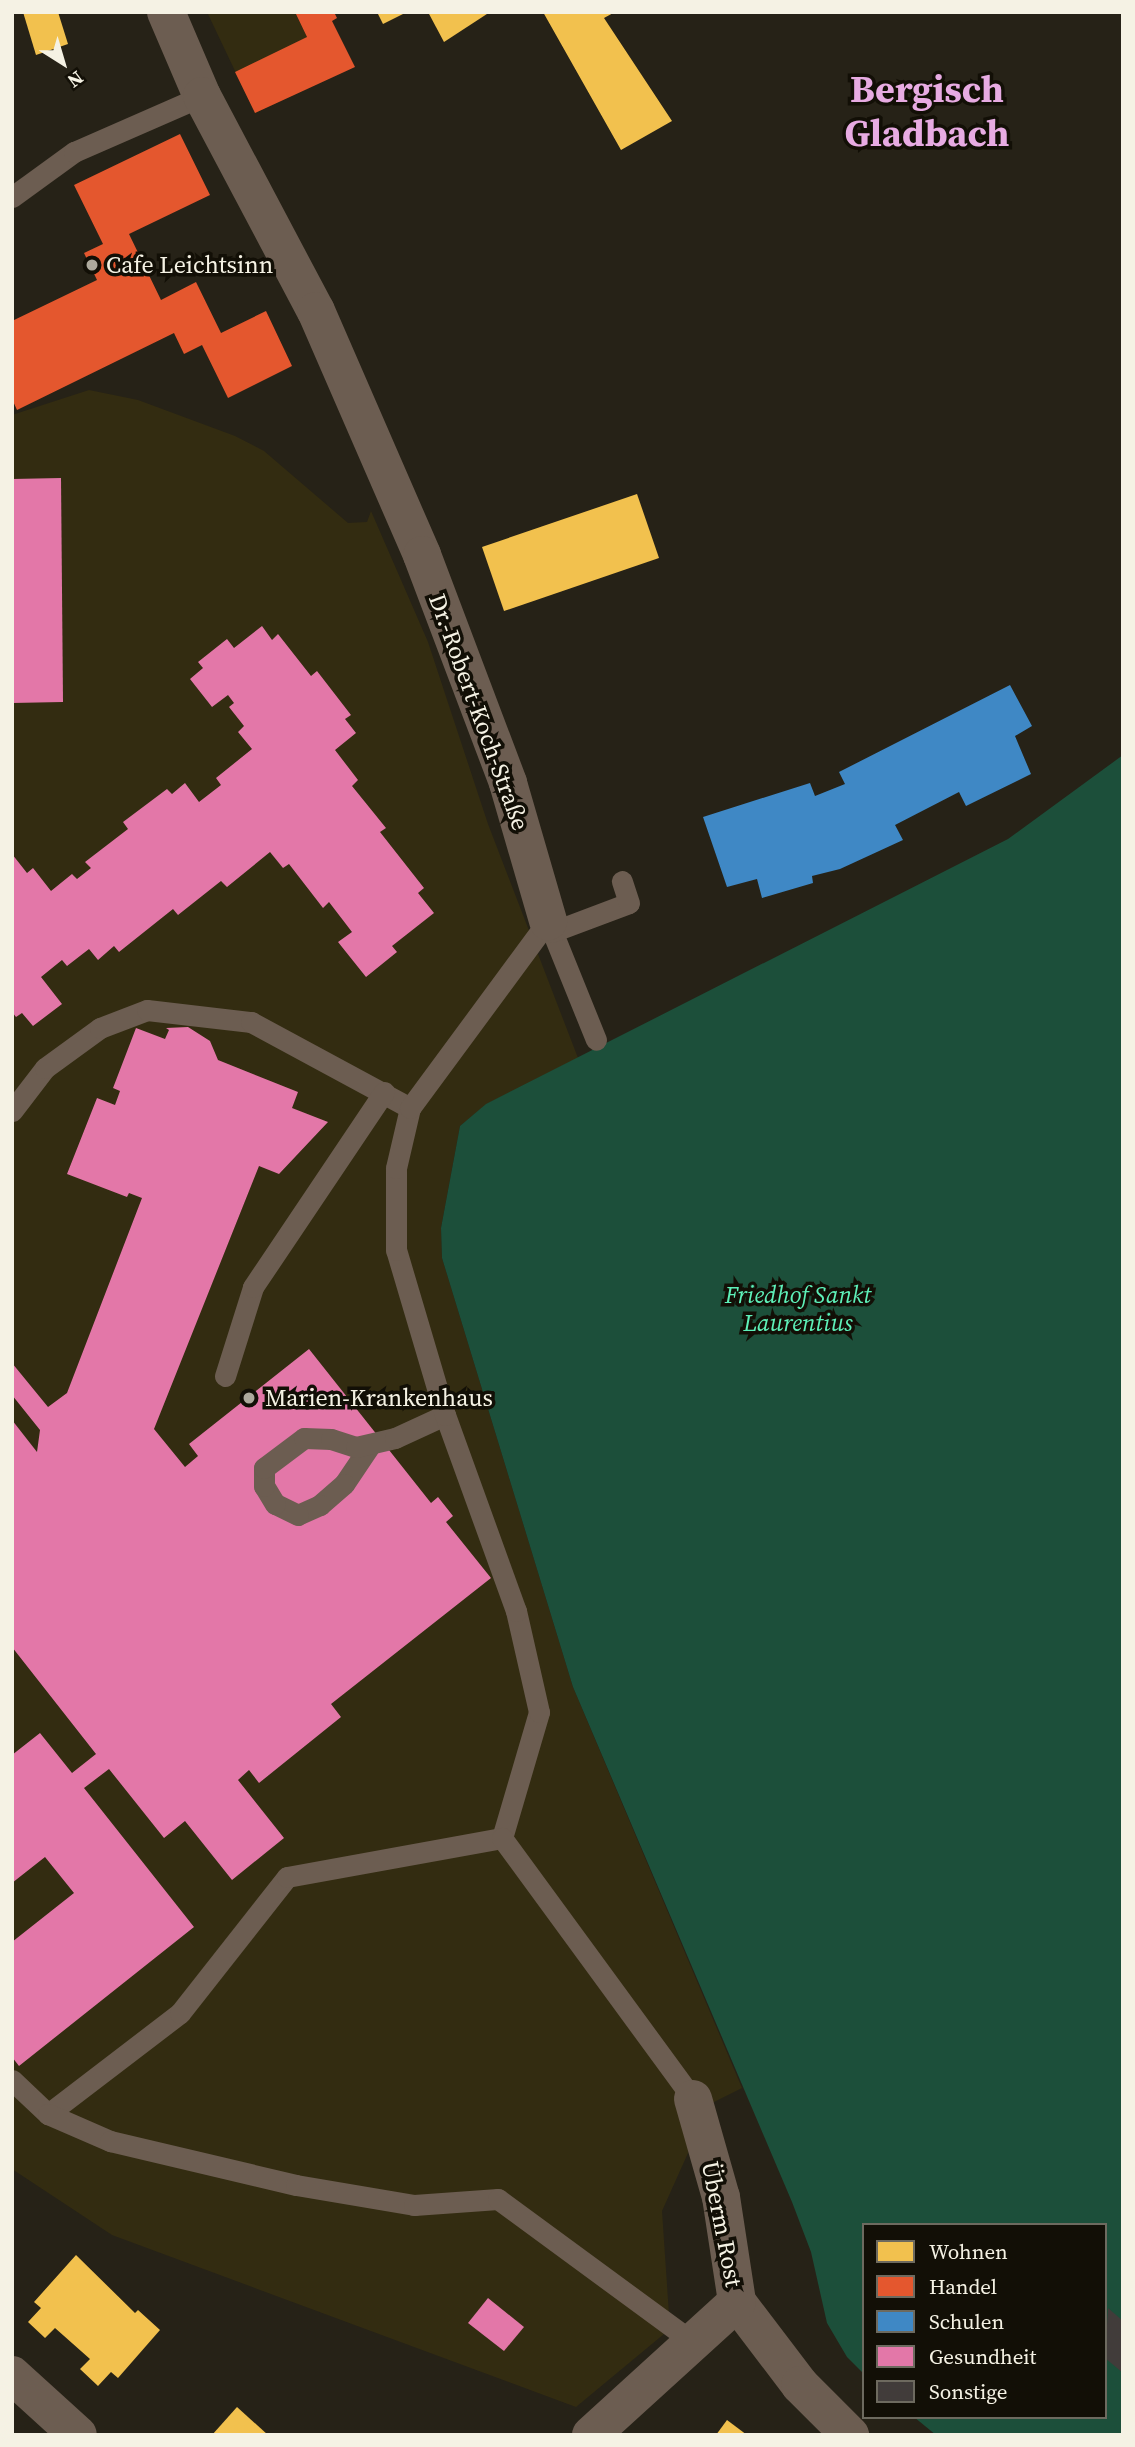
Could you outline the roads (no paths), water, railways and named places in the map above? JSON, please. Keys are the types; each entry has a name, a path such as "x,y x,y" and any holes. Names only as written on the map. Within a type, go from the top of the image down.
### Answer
{"street":[{"name":"Dr.-Robert-Koch-Straße","path":"166,12 202,96 316,311 422,555 508,783 550,927"},
{"name":"Überm Rost","path":"693,2099 721,2197 737,2302 800,2385 850,2435"},
{"path":"591,2435 691,2341 737,2302"},
{"path":"12,2375 78,2435"}],"lane":[{"path":"12,197 74,152 202,96"},
{"path":"502,1838 539,1712 516,1611 445,1415 396,1250 396,1168 410,1108 550,927 629,903 622,881"},
{"path":"550,927 596,1041"},
{"path":"12,1111 45,1068 100,1028 147,1010 251,1022 410,1108"},
{"path":"225,1376 253,1287 384,1092"},
{"path":"371,1444 345,1484 320,1505 298,1515 275,1504 264,1486 264,1468 304,1438 331,1439 356,1447 395,1438 445,1415"},
{"path":"502,1838 693,2099"},
{"path":"48,2114 180,2013 287,1877 502,1838"},
{"path":"12,2080 48,2114 110,2141 296,2185 414,2205 498,2199 691,2341"}],"place":[{"name":"Cafe Leichtsinn","path":"92,265"},
{"name":"Marien-Krankenhaus","path":"249,1398"}],"district":[{"name":"Bergisch Gladbach","path":"927,112"}],"park label":[{"name":"Friedhof Sankt Laurentius","path":"798,1309"}]}
